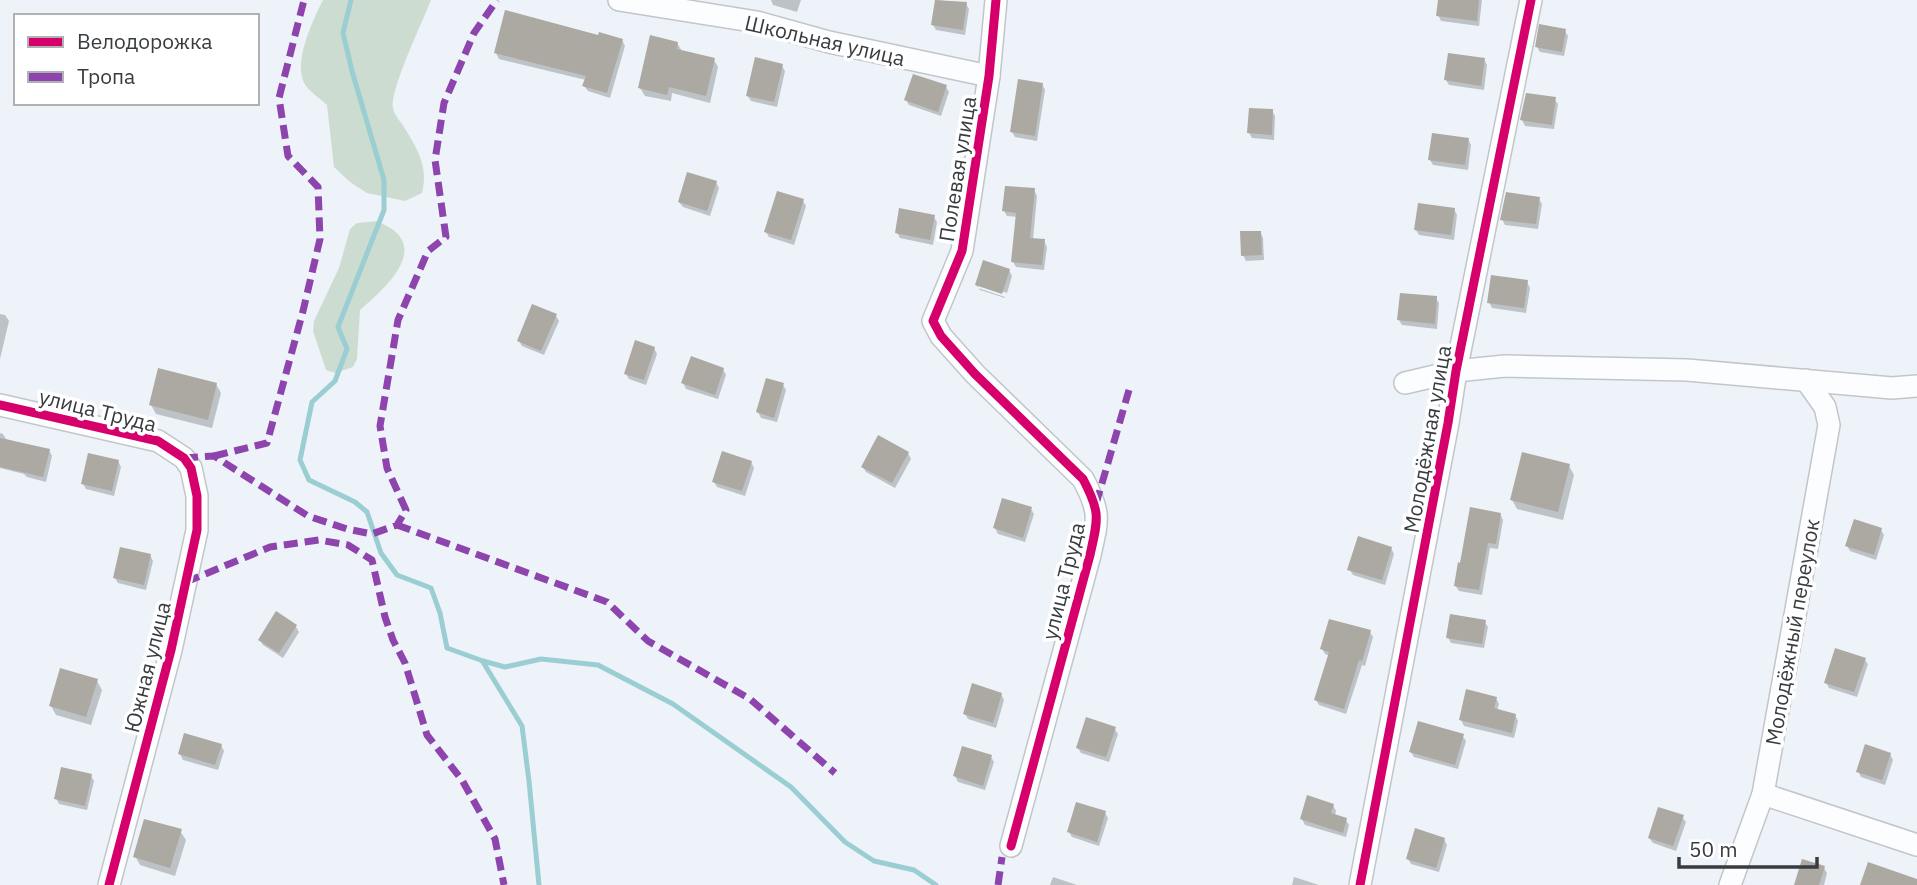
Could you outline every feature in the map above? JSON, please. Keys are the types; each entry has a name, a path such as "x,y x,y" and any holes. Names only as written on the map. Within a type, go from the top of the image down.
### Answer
{"street":[{"name":"Школьная улица","path":"619,0 757,22 829,42 989,76"},
{"name":"Полевая улица","path":"941,336 933,321 962,251 989,76 996,0"},
{"name":"Молодёжная улица","path":"1360,885 1456,371 1531,0"},
{"name":"улица Труда","path":"941,336 975,374 1083,479 1097,510 1090,555 1011,846"},
{"path":"1405,383 1456,371 1505,366 1687,370 1892,388 1917,386"},
{"name":"Молодёжный переулок","path":"1730,885 1763,794 1829,425 1825,407 1806,380"},
{"name":"улица Труда","path":"0,405 158,441 184,458"},
{"name":"Южная улица","path":"109,885 172,650 197,530 197,496 191,468 184,458"},
{"path":"1763,794 1917,845"}],"green space":[{"path":"323,0 431,0 393,99 396,116 409,135 423,166 422,193 405,201 367,193 334,167 327,105 306,86 301,67 305,43"},
{"path":"377,221 392,229 401,239 404,250 402,261 388,283 360,310 357,359 353,367 335,373 326,370 313,331 314,321 339,268 350,229 357,223"}],"building":[{"path":"935,0 967,2 963,30 931,25"},
{"path":"1438,0 1479,0 1477,21 1436,16"},
{"path":"505,10 623,39 607,93 582,86 586,76 494,53"},
{"path":"1539,24 1566,29 1562,52 1535,47"},
{"path":"650,35 678,42 677,49 715,58 706,96 669,87 667,95 638,88"},
{"path":"1448,53 1485,58 1481,86 1444,80"},
{"path":"755,57 783,64 774,102 746,96"},
{"path":"913,74 947,85 938,112 904,100"},
{"path":"1018,79 1043,83 1035,136 1010,132"},
{"path":"1526,93 1556,97 1552,125 1520,120"},
{"path":"1249,108 1273,109 1272,135 1247,133"},
{"path":"1432,133 1469,138 1465,165 1428,160"},
{"path":"687,172 717,181 707,211 678,202"},
{"path":"1005,186 1035,188 1030,238 1045,239 1042,265 1011,262 1016,213 1002,211"},
{"path":"777,191 804,199 791,240 764,232"},
{"path":"1506,192 1540,197 1536,224 1500,220"},
{"path":"1418,203 1455,208 1451,235 1414,230"},
{"path":"899,208 935,215 930,240 895,233"},
{"path":"1240,231 1261,231 1262,255 1241,256"},
{"path":"983,260 1010,269 1002,294 975,285"},
{"path":"1491,275 1528,280 1524,308 1487,303"},
{"path":"1400,293 1437,296 1435,324 1397,320"},
{"path":"532,304 557,314 541,351 517,341"},
{"path":"635,340 655,347 644,380 624,374"},
{"path":"691,356 724,368 715,395 681,383"},
{"path":"158,368 217,383 208,420 149,405"},
{"path":"766,378 784,383 774,418 756,412"},
{"path":"878,435 909,452 892,483 861,467"},
{"path":"0,438 50,449 43,477 0,467"},
{"path":"722,451 752,461 742,491 712,482"},
{"path":"1522,452 1570,464 1558,512 1510,500"},
{"path":"88,453 119,460 112,491 81,484"},
{"path":"1002,498 1032,507 1023,538 993,528"},
{"path":"1470,507 1501,513 1496,544 1488,543 1479,590 1454,586"},
{"path":"1854,519 1882,528 1874,555 1845,546"},
{"path":"1358,536 1392,547 1382,580 1347,570"},
{"path":"120,547 151,554 144,585 113,578"},
{"path":"276,611 297,625 279,653 258,640"},
{"path":"1450,614 1486,620 1482,644 1446,638"},
{"path":"1329,619 1371,630 1344,709 1314,700 1329,652 1320,649"},
{"path":"1835,648 1866,658 1854,692 1824,683"},
{"path":"60,668 98,679 86,717 49,706"},
{"path":"972,683 1002,693 993,723 963,714"},
{"path":"1466,689 1497,697 1494,708 1516,714 1512,733 1459,720"},
{"path":"1086,717 1116,727 1106,757 1076,748"},
{"path":"1418,721 1464,734 1455,765 1409,752"},
{"path":"184,733 222,744 215,765 178,754"},
{"path":"1865,744 1891,753 1882,780 1856,772"},
{"path":"962,746 992,755 983,786 953,776"},
{"path":"61,767 92,774 85,806 54,799"},
{"path":"1307,795 1334,804 1331,813 1347,818 1343,833 1300,819"},
{"path":"1076,802 1106,811 1097,842 1067,832"},
{"path":"1658,807 1684,815 1673,846 1648,838"},
{"path":"144,819 182,829 170,868 133,857"},
{"path":"1415,828 1445,838 1436,868 1406,859"},
{"path":"1802,859 1825,866 1819,885 1794,885"},
{"path":"1868,862 1917,879 1917,885 1860,885"}],"waterway":[{"path":"351,0 343,33 384,180 384,210 338,327 347,349 335,381 312,402 300,460 309,480 355,502 367,512 381,553 397,575 431,588 440,613 447,648 505,667 541,659 598,665 673,704 791,787 845,842 874,861 914,870 936,885"},
{"path":"483,662 522,726 539,885"}],"marked path":[{"path":"214,456 267,443 320,239 318,187 288,156 279,98 304,0"},
{"path":"184,458 214,456 308,516 347,529 372,534 397,525 406,510 387,468 380,426 398,320 428,251 446,237 435,160 444,103 474,33 497,0"},
{"path":"1096,504 1129,390"},
{"path":"397,525 607,602 648,641 750,699 835,773"},
{"path":"186,582 270,547 319,540 348,545 372,560 385,617 405,663 427,735 462,780 495,839 504,885"},
{"path":"998,885 1002,857"}],"cycle path":[{"path":"996,0 989,76 962,251 933,321 941,336 975,374 1083,479 1093,500 1096,516 1090,555 1011,846"},
{"path":"1360,885 1456,371 1531,0"},
{"path":"0,405 158,441 184,458 191,468 197,496 197,530 171,650 109,885"}]}
